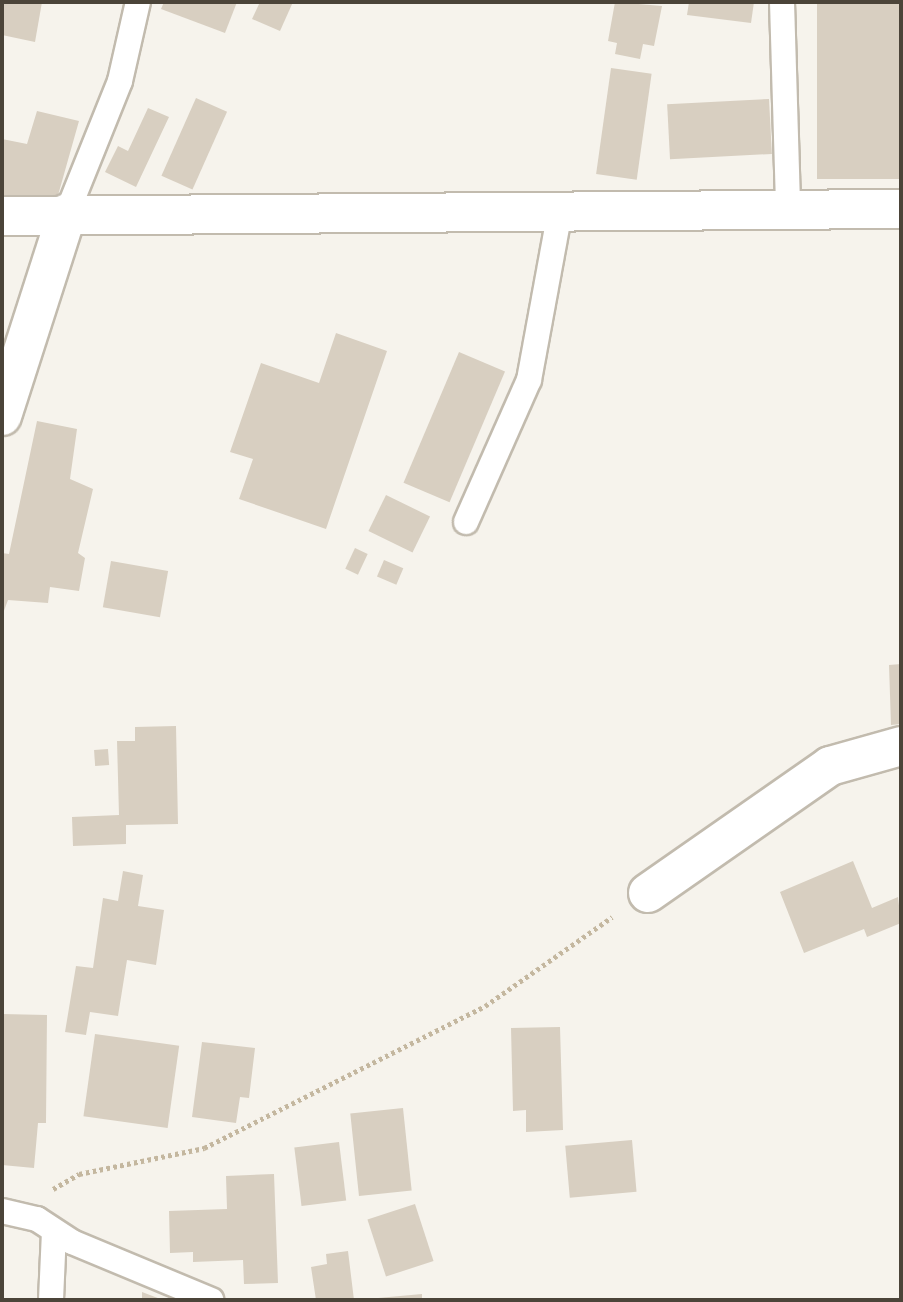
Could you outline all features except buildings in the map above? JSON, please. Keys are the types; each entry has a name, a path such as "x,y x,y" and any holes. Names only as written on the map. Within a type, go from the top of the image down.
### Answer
{"street":[{"path":"2,216 901,209"},
{"path":"2,416 67,214"},
{"path":"648,893 830,766 901,746"}],"lane":[{"path":"67,214 120,81 138,2"},
{"path":"782,2 788,210"},
{"path":"466,522 529,380 560,211"},
{"path":"2,1211 45,1226 211,1300"},
{"path":"45,1226 51,1300"}],"path":[{"path":"45,1226 56,1184 79,1174 204,1148 485,1006 648,893"}]}
